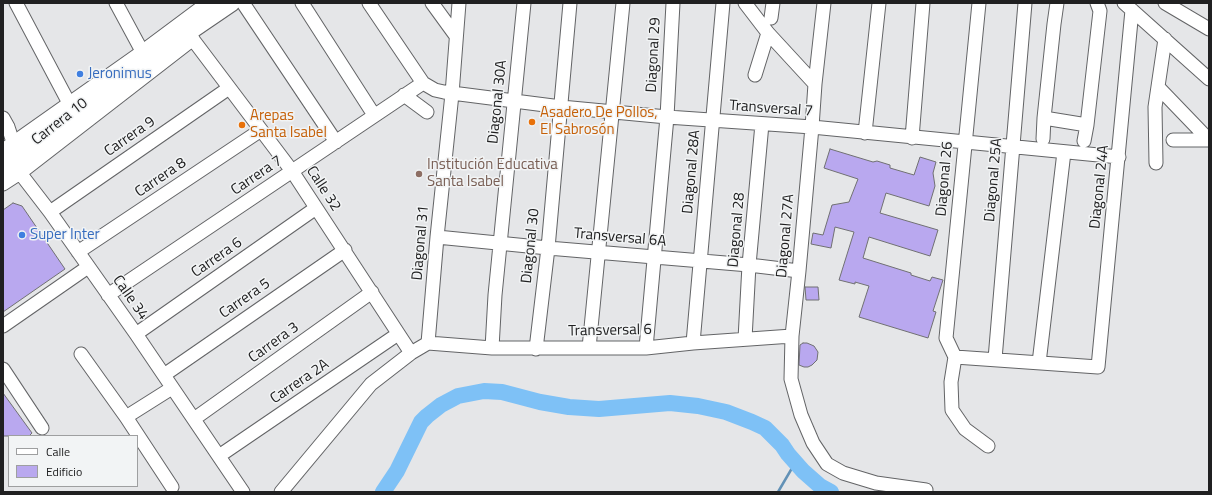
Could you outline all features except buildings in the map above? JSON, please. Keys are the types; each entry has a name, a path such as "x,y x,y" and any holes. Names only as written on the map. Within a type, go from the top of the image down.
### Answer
{"main road":[{"path":"3,169 70,105 210,3"},
{"path":"14,157 191,36 232,3"}],"street":[{"path":"16,3 70,105"},
{"path":"116,3 143,53"},
{"path":"243,3 336,142"},
{"path":"302,3 374,115"},
{"path":"369,3 423,83"},
{"path":"432,3 456,36"},
{"name":"Diagonal 31","path":"428,343 437,237 452,94 459,3"},
{"name":"Diagonal 30A","path":"492,348 495,295 524,3"},
{"name":"Diagonal 30","path":"536,349 548,248 570,3"},
{"path":"589,348 623,3"},
{"name":"Diagonal 29","path":"646,348 667,117 673,3"},
{"name":"Diagonal 28A","path":"693,343 723,3"},
{"path":"745,3 768,33 815,84"},
{"path":"771,18 773,3"},
{"name":"Diagonal 27A","path":"824,3 815,84 792,336 791,379 799,408 813,443 827,464 843,473 876,483 926,490"},
{"path":"865,133 879,3"},
{"path":"912,138 923,3"},
{"name":"Diagonal 26","path":"955,356 946,338 964,143 979,3"},
{"name":"Diagonal 25A","path":"995,359 1025,3"},
{"path":"1042,139 1057,3"},
{"path":"1084,141 1100,11 1097,3"},
{"path":"1173,5 1209,29"},
{"path":"1128,7 1209,79"},
{"name":"Diagonal 24A","path":"1040,363 1098,367 1119,157 1128,7"},
{"path":"755,75 768,33"},
{"name":"Calle 32","path":"191,36 292,171 411,353"},
{"path":"1156,163 1155,107 1164,39"},
{"name":"Carrera 7","path":"108,295 423,83"},
{"name":"Transversal 7","path":"423,83 435,90 452,94 561,107 812,128 1119,157"},
{"path":"1158,87 1209,140"},
{"name":"Carrera 9","path":"50,212 229,88"},
{"path":"404,95 427,112"},
{"path":"1044,118 1087,125"},
{"name":"Diagonal 28","path":"745,339 749,265 762,124"},
{"name":"Calle 34","path":"5,125 14,157 50,212 136,334 243,492"},
{"name":"Carrera 8","path":"78,252 261,130"},
{"path":"1173,140 1209,140"},
{"path":"988,446 965,429 952,410 951,382 955,356 1040,363 1064,152"},
{"path":"3,184 14,157"},
{"name":"Carrera 6","path":"136,334 316,208"},
{"name":"Transversal 6A","path":"437,237 548,248 654,256 799,271"},
{"name":"Carrera 5","path":"164,375 344,250"},
{"path":"3,326 88,267"},
{"name":"Carrera 3","path":"194,420 372,292"},
{"name":"Carrera 2A","path":"219,456 398,334"},
{"name":"Transversal 6","path":"428,343 492,348 646,348 792,336"},
{"path":"280,492 371,384 411,353 428,343"},
{"path":"81,354 138,435"},
{"path":"3,369 42,428"},
{"path":"126,417 172,388"},
{"path":"138,435 172,487"}],"waterway":[{"path":"383,492 397,471 421,422 441,405 458,396 484,391 502,392 540,402 569,407 599,409 670,403 698,406 726,412 765,428 782,445 803,471 820,486 831,492"},
{"path":"778,492 795,463"}],"place":[{"name":"Jeronimus","path":"80,74"},
{"name":"Asadero De Pollos, El Sabrosón","path":"532,122"},
{"name":"Arepas Santa Isabel","path":"242,125"},
{"name":"Institución Educativa Santa Isabel","path":"419,174"},
{"name":"Super Inter","path":"22,235"}]}
